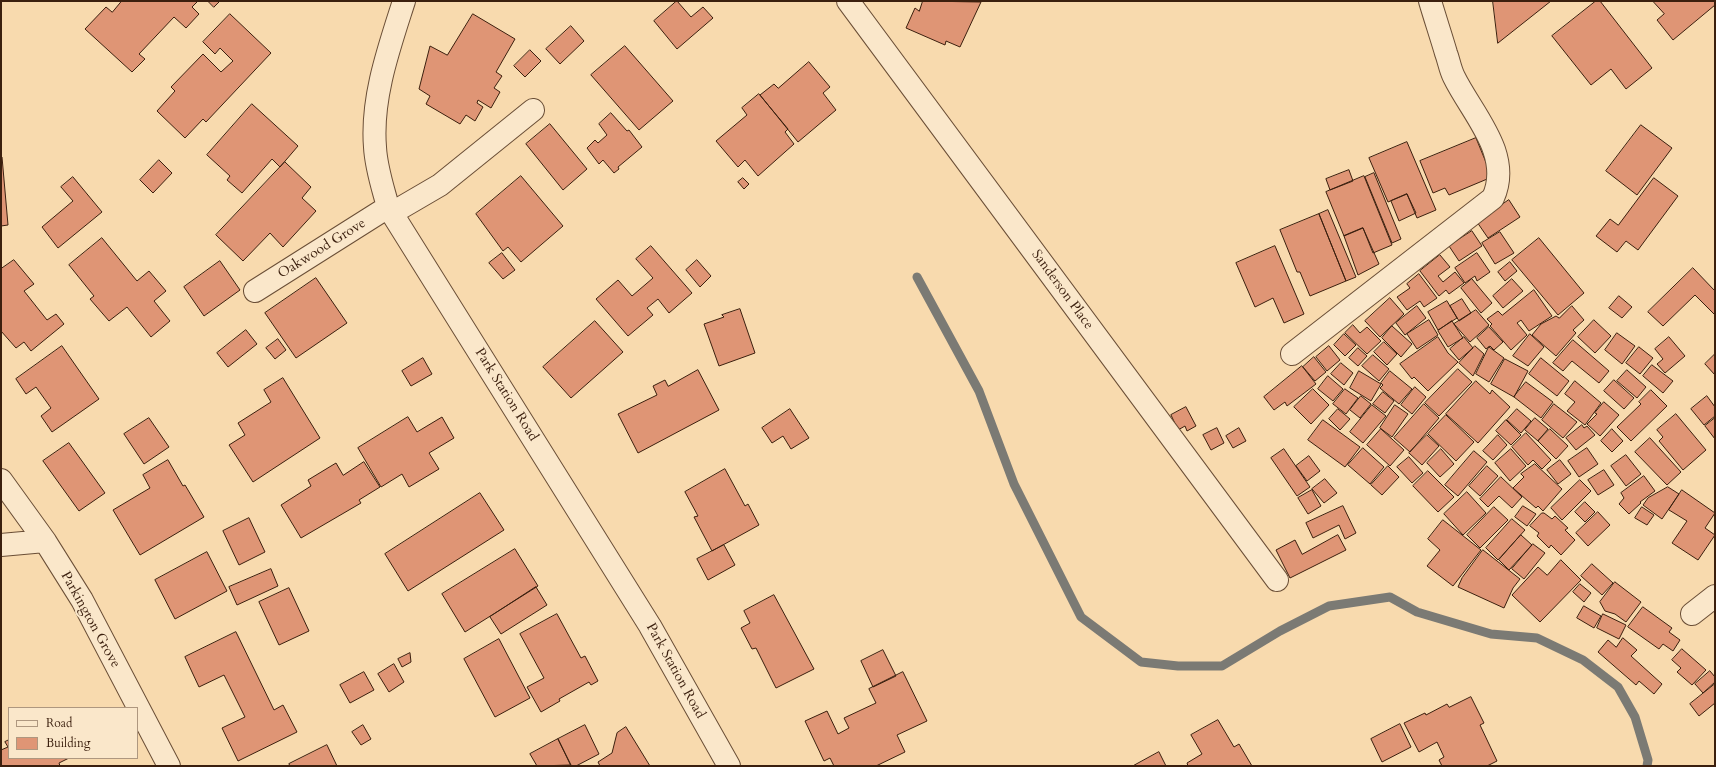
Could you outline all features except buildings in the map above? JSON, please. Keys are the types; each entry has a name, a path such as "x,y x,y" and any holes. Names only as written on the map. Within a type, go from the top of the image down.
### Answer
{"street":[{"name":"Park Station Road","path":"404,1 384,65 374,122 375,148 390,210 650,626 728,766"},
{"name":"Sanderson Place","path":"848,1 1277,580"},
{"path":"1292,354 1493,198 1498,187 1500,176 1499,166 1484,127 1453,76 1430,1"},
{"name":"Oakwood Grove","path":"255,291 390,210 440,185 533,110"},
{"name":"Parkington Grove","path":"1,480 45,541 82,600 169,766"},
{"path":"1,545 45,541"},
{"path":"1692,614 1715,596"}],"waterway":[{"path":"917,277 979,391 1014,484 1081,617 1141,662 1178,666 1222,666 1280,631 1329,606 1390,597 1417,612 1491,634 1537,638 1583,660 1618,687 1635,717 1648,760 1647,766"}]}
